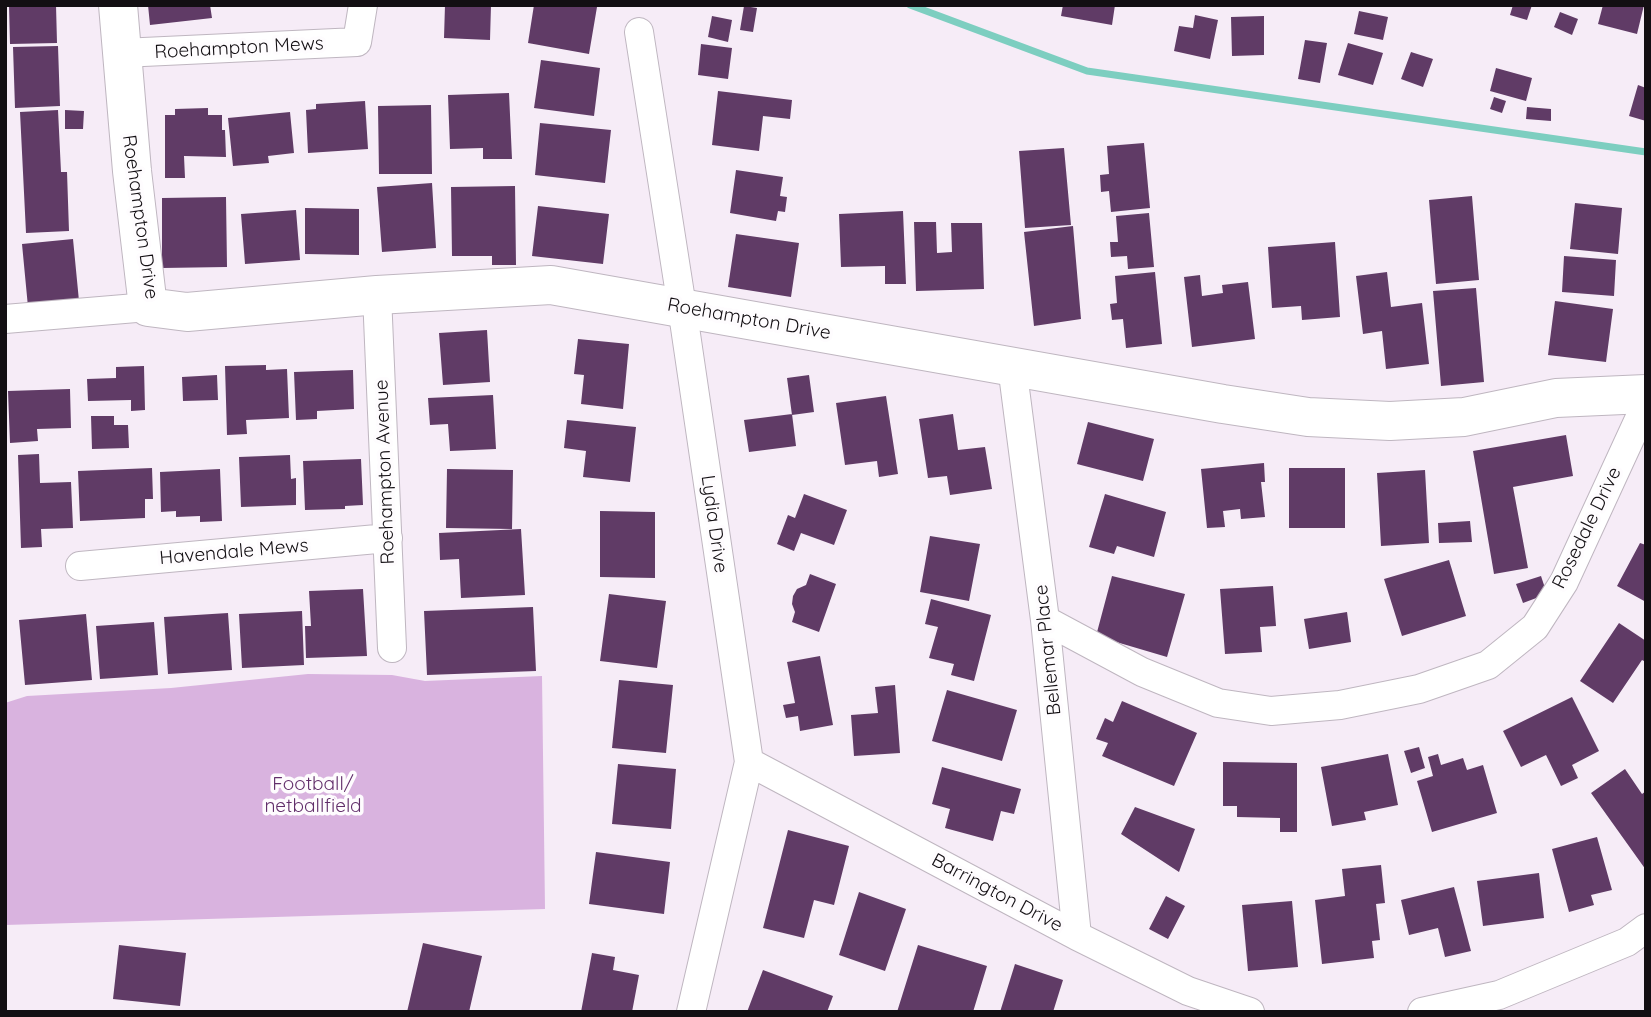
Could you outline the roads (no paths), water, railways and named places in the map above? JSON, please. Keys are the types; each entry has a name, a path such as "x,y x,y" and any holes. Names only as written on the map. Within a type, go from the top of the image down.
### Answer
{"street":[{"name":"Roehampton Drive","path":"118,5 132,171 148,307 187,312 377,295 551,285 1308,417 1390,421 1464,417 1556,398 1646,394"},
{"name":"Roehampton Mews","path":"122,53 356,42 363,5"},
{"name":"Lydia Drive","path":"639,32 749,762 691,1012"},
{"name":"Roehampton Avenue","path":"377,295 392,648"},
{"path":"5,319 148,307"},
{"name":"Bellemar Place","path":"1012,366 1045,620 1077,936"},
{"name":"Rosedale Drive","path":"1045,620 1142,672 1218,703 1270,711 1340,705 1419,689 1489,665 1535,627 1564,582 1646,404"},
{"name":"Havendale Mews","path":"80,566 388,538"},
{"name":"Barrington Drive","path":"749,762 1077,936 1188,991 1250,1012"},
{"path":"1422,1012 1499,995 1627,942 1646,928"}],"waterway":[{"path":"910,5 1087,71 1646,152"}],"park label":[{"name":"Football/ netballfield","path":"313,795"}]}
